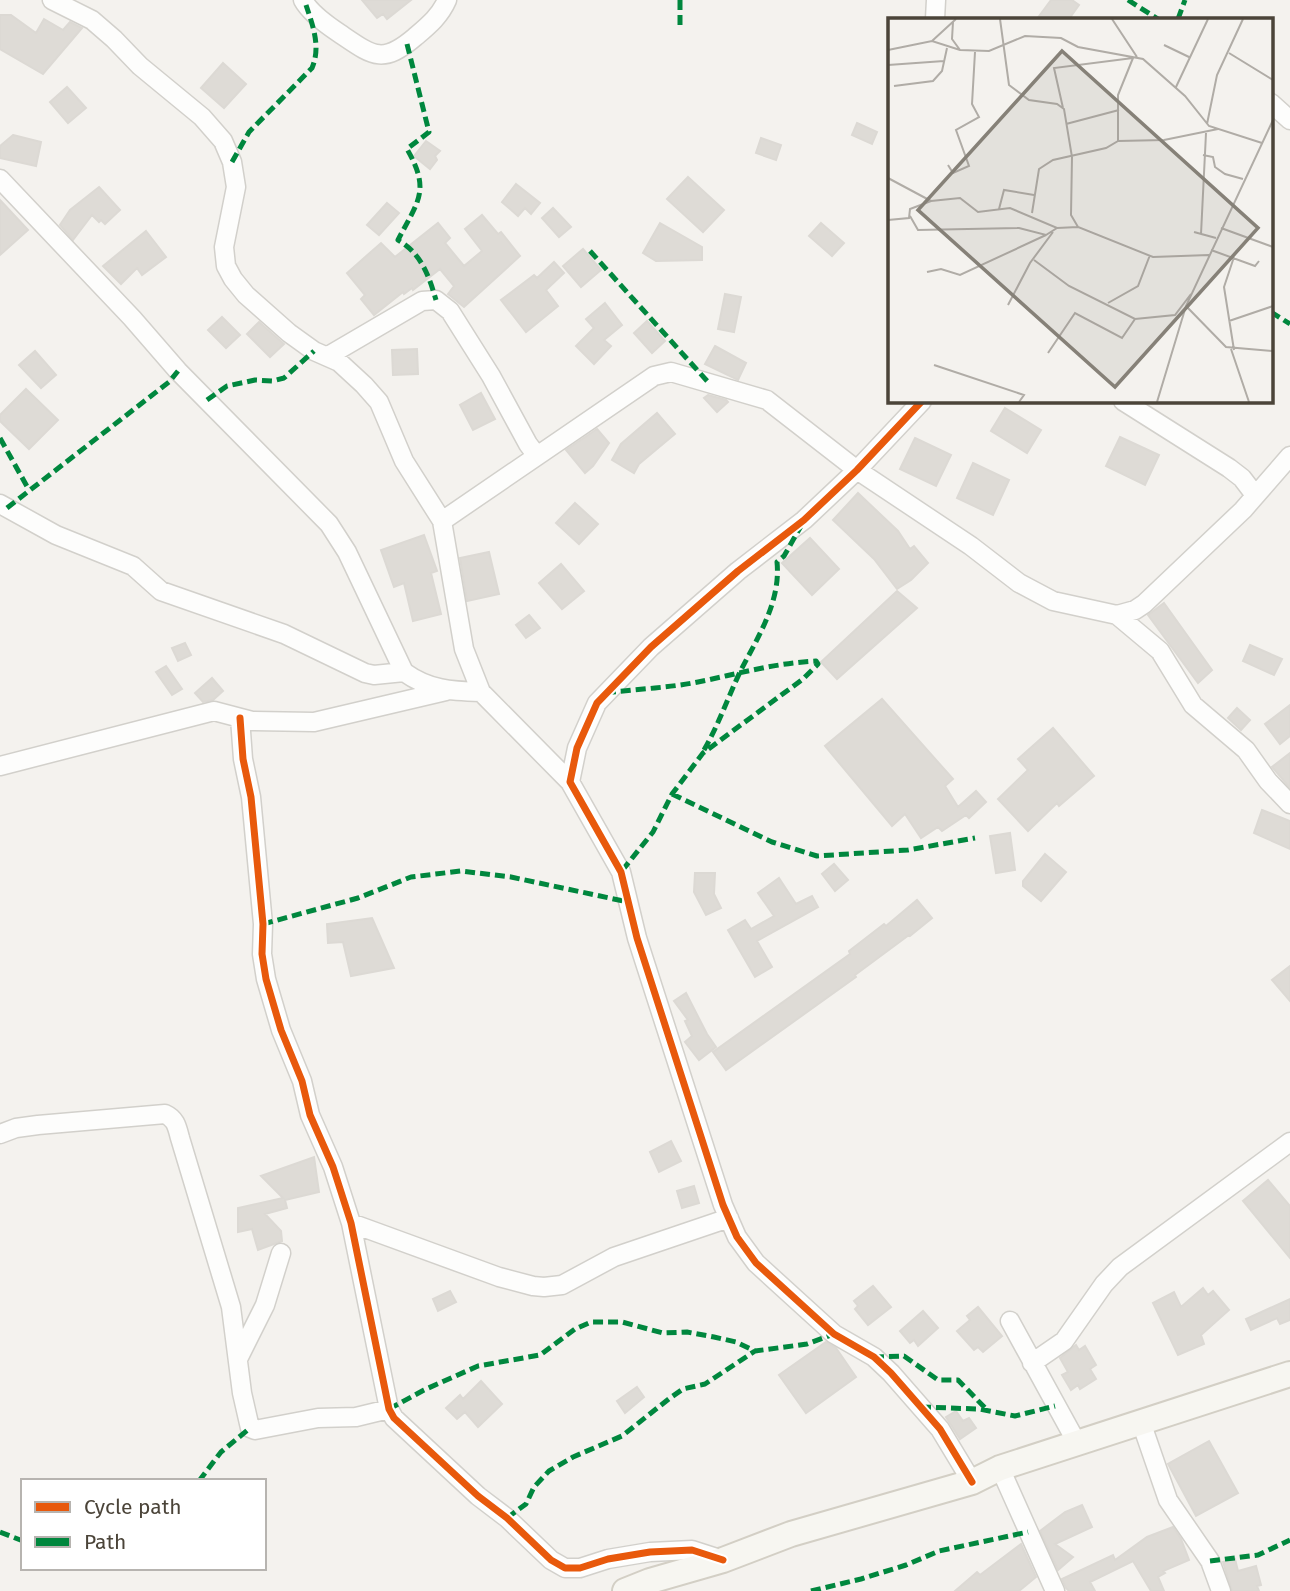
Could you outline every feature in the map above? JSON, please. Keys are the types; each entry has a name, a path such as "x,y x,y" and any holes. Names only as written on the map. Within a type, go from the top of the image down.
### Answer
{"main road":[{"path":"625,1591 649,1586 791,1534 972,1482 1000,1468 1290,1374"}],"street":[{"path":"52,0 92,20 202,117 223,141 232,162 236,187 224,247 226,266 246,295 314,351 339,362 379,402 404,461 442,521 464,649 481,692 570,782 621,872 637,938 737,1237 756,1263 834,1334 874,1357 891,1373 940,1429 972,1482"},
{"path":"83,0 92,20"},
{"path":"303,0 332,28 364,50 386,55 400,50 435,20 447,0"},
{"path":"935,18 936,0"},
{"path":"1272,104 1290,120"},
{"path":"0,180 132,318 178,371 329,524 347,552 404,672 413,679 446,691"},
{"path":"328,356 422,301 436,300 450,311 537,456"},
{"path":"442,521 654,376 671,372 767,400 857,470 971,546 1032,591 1053,601 1117,615 1160,651 1193,705 1246,750 1268,781 1290,804"},
{"path":"570,782 576,748 597,703 606,693 651,647 738,571 804,520 857,470 921,402"},
{"path":"1125,402 1229,468 1242,478 1255,495"},
{"path":"1117,615 1135,610 1144,604 1255,495 1290,456"},
{"path":"0,504 55,535 133,565 160,591 284,634 374,676 404,672"},
{"path":"0,766 214,711 252,721 314,722 446,691 481,692"},
{"path":"240,718 243,759 251,797 266,979 281,1030 302,1081 310,1115 333,1167 351,1223 389,1409 394,1418 478,1496 559,1565 572,1569 637,1553 692,1550 723,1560"},
{"path":"0,1134 16,1128 38,1125 165,1114 174,1120 231,1307 245,1414 250,1428 255,1430 318,1418 356,1416 389,1409"},
{"path":"1032,1363 1064,1341 1104,1284 1120,1267 1290,1142"},
{"path":"351,1223 499,1277 544,1287 562,1285 614,1257 729,1218"},
{"path":"238,1359 265,1305 281,1253"},
{"path":"1010,1321 1077,1443"},
{"path":"1141,1422 1168,1500 1210,1561 1221,1591"},
{"path":"1000,1468 1055,1591"}],"building":[{"path":"362,0 411,0 387,19 383,14 377,18"},
{"path":"1051,0 1072,0 1079,5 1070,18 1038,18"},
{"path":"0,15 11,15 36,33 44,19 63,30 70,22 82,28 43,74 0,49"},
{"path":"223,63 246,84 224,108 201,88"},
{"path":"67,87 86,108 68,123 50,102"},
{"path":"857,123 877,132 872,144 852,135"},
{"path":"13,135 41,142 36,166 0,158 0,146"},
{"path":"761,138 781,145 776,160 756,153"},
{"path":"426,141 440,151 430,169 414,156"},
{"path":"688,177 724,210 703,232 667,199"},
{"path":"516,184 540,203 531,214 525,208 518,216 502,202"},
{"path":"99,187 120,210 105,224 92,215 73,240 60,225 70,210"},
{"path":"0,200 28,230 0,255"},
{"path":"387,203 399,213 379,235 367,225"},
{"path":"553,208 571,227 559,237 542,218"},
{"path":"482,215 498,234 501,232 520,256 464,307 448,294 454,286 440,269 413,290 412,288 404,294 403,292 374,315 361,299 365,295 347,273 381,243 395,257 438,223 450,238 445,243 464,266 482,251 465,229"},
{"path":"660,223 702,247 702,260 656,261 643,253"},
{"path":"821,223 844,243 832,256 809,236"},
{"path":"146,231 166,257 142,275 137,268 121,284 103,266"},
{"path":"583,249 601,270 581,287 563,266"},
{"path":"554,262 564,273 546,290 558,306 526,332 501,300 534,275 537,278"},
{"path":"725,294 741,297 734,332 718,329"},
{"path":"605,303 622,325 604,340 611,346 594,364 576,346 594,328 586,319"},
{"path":"222,317 240,335 226,348 208,330"},
{"path":"647,321 665,341 652,353 634,333"},
{"path":"259,322 284,344 270,357 247,334"},
{"path":"715,346 746,363 738,380 705,364"},
{"path":"417,349 418,374 393,375 392,350"},
{"path":"35,351 56,375 41,388 19,365"},
{"path":"26,389 58,420 29,449 0,421 0,415"},
{"path":"481,393 495,419 473,430 460,405"},
{"path":"708,395 728,402 717,412 704,398"},
{"path":"1005,408 1041,430 1027,453 991,431"},
{"path":"657,413 675,434 639,464 634,473 612,460 621,444"},
{"path":"597,429 609,443 585,473 566,450"},
{"path":"1120,437 1159,455 1145,485 1106,466"},
{"path":"915,438 951,455 936,486 900,469"},
{"path":"973,463 1009,480 993,515 957,498"},
{"path":"858,493 898,531 910,549 914,546 928,563 911,580 897,589 874,559 833,520"},
{"path":"575,503 598,524 579,544 556,523"},
{"path":"424,535 437,571 431,573 441,614 413,621 404,583 394,587 381,550"},
{"path":"810,538 839,569 812,595 782,563"},
{"path":"489,552 499,594 467,601 460,558"},
{"path":"561,564 584,591 562,609 539,583"},
{"path":"897,591 917,608 837,679 821,662"},
{"path":"1164,603 1212,670 1198,683 1148,615"},
{"path":"529,615 540,628 526,638 516,625"},
{"path":"185,643 191,655 178,661 172,648"},
{"path":"1250,645 1282,659 1274,675 1243,661"},
{"path":"166,666 182,689 172,695 156,672"},
{"path":"212,678 223,691 213,700 203,702 195,693"},
{"path":"882,699 953,779 945,786 958,807 976,791 986,802 969,818 966,815 942,831 938,827 921,838 905,814 892,826 825,746"},
{"path":"1290,705 1290,736 1280,744 1265,724"},
{"path":"1237,708 1250,720 1241,730 1228,718"},
{"path":"1053,728 1094,776 1059,806 1057,803 1028,831 998,799 1028,770 1018,759"},
{"path":"1290,753 1290,788 1272,767"},
{"path":"1262,810 1290,821 1290,849 1254,833"},
{"path":"1010,833 1015,870 996,873 990,836"},
{"path":"1045,854 1066,872 1041,901 1023,886 1023,881"},
{"path":"834,864 848,880 835,891 822,874"},
{"path":"695,873 715,873 714,894 721,908 706,915 694,892"},
{"path":"779,878 796,904 812,896 818,907 757,941 772,967 755,977 728,930 745,920 751,929 774,916 758,893"},
{"path":"917,900 932,918 855,975 856,977 726,1070 713,1052 850,954 849,951 884,924 886,926"},
{"path":"372,918 394,968 351,976 343,942 328,943 327,924"},
{"path":"1290,966 1290,1001 1272,980"},
{"path":"686,993 716,1047 699,1060 685,1042 692,1036 685,1021 688,1020 674,1001"},
{"path":"671,1141 681,1161 659,1172 650,1152"},
{"path":"314,1157 319,1192 285,1200 287,1208 265,1214 281,1231 282,1241 258,1250 252,1229 238,1232 238,1208 283,1198 261,1176"},
{"path":"1268,1180 1290,1206 1290,1258 1243,1201"},
{"path":"694,1186 699,1203 682,1208 677,1191"},
{"path":"873,1286 891,1307 868,1325 855,1309 858,1306 854,1301"},
{"path":"1203,1288 1208,1295 1213,1291 1229,1310 1201,1335 1204,1344 1178,1355 1153,1303 1174,1292 1181,1307"},
{"path":"450,1291 456,1302 438,1311 433,1299"},
{"path":"1290,1299 1290,1320 1280,1324 1277,1318 1251,1330 1246,1319"},
{"path":"978,1307 1002,1336 983,1352 978,1347 974,1350 957,1331 970,1320 967,1316"},
{"path":"923,1311 938,1328 918,1346 914,1340 910,1343 900,1331"},
{"path":"826,1342 836,1348 856,1377 806,1413 779,1375"},
{"path":"1076,1345 1079,1350 1085,1346 1096,1365 1090,1369 1096,1379 1080,1389 1078,1385 1071,1390 1062,1375 1068,1372 1060,1358"},
{"path":"481,1381 502,1404 478,1427 465,1412 457,1419 446,1408 460,1395 463,1399"},
{"path":"637,1387 644,1397 625,1413 617,1401"},
{"path":"956,1411 963,1421 969,1418 976,1428 960,1439 946,1417"},
{"path":"1209,1441 1238,1493 1196,1516 1168,1464"},
{"path":"1082,1505 1092,1527 1055,1544 1073,1557 1058,1570 1040,1531 1065,1512"},
{"path":"1173,1527 1189,1560 1163,1571 1165,1573 1158,1577 1164,1591 1151,1591 1133,1561 1090,1582 1095,1591 1069,1591 1066,1588 1062,1579 1113,1555 1115,1560 1147,1537"},
{"path":"1021,1544 1036,1577 1019,1591 955,1591 977,1572 980,1575"},
{"path":"1235,1559 1238,1571 1256,1566 1261,1585 1257,1586 1259,1591 1232,1591 1223,1562"}],"marked path":[{"path":"680,0 680,29"},
{"path":"1128,0 1156,18"},
{"path":"1178,18 1185,0"},
{"path":"232,162 249,132 312,68 316,44 306,5"},
{"path":"407,44 429,132 407,149 419,175 420,186 416,205 398,240 418,258 436,300"},
{"path":"590,251 708,382"},
{"path":"1272,313 1290,324"},
{"path":"207,400 227,386 284,378 314,351"},
{"path":"7,508 169,382 178,371"},
{"path":"0,438 29,490"},
{"path":"704,750 767,618 775,591 777,562 784,556 801,526"},
{"path":"606,693 687,684 786,664 816,661 818,664 803,679 703,753 672,794 653,832 621,872"},
{"path":"672,794 772,842 817,856 908,850 975,838"},
{"path":"263,924 358,898 411,877 461,871 511,877 628,902"},
{"path":"389,1409 478,1366 540,1355 575,1329 591,1322 622,1322 663,1333 687,1332 736,1342 755,1351 807,1344 834,1334"},
{"path":"507,1518 526,1504 534,1487 549,1471 573,1457 622,1436 683,1389 705,1384 755,1351"},
{"path":"874,1357 904,1356 938,1380 958,1380 988,1411"},
{"path":"921,1407 979,1409 1015,1416 1055,1406"},
{"path":"201,1479 221,1452 250,1428"},
{"path":"0,1532 21,1540"},
{"path":"811,1591 906,1565 939,1551 1028,1532"},
{"path":"1210,1561 1258,1555 1290,1540"}],"cycle path":[{"path":"921,402 857,470 804,520 738,571 651,647 597,703 577,748 570,782 621,872 637,938 723,1205 737,1237 756,1263 834,1334 874,1357 891,1373 940,1429 972,1482"},
{"path":"240,718 243,759 251,797 266,979 281,1030 302,1081 310,1115 333,1167 351,1223 389,1409 394,1418 478,1496 507,1518 551,1560 565,1568 580,1568 608,1559 650,1552 692,1550 723,1560"}]}
